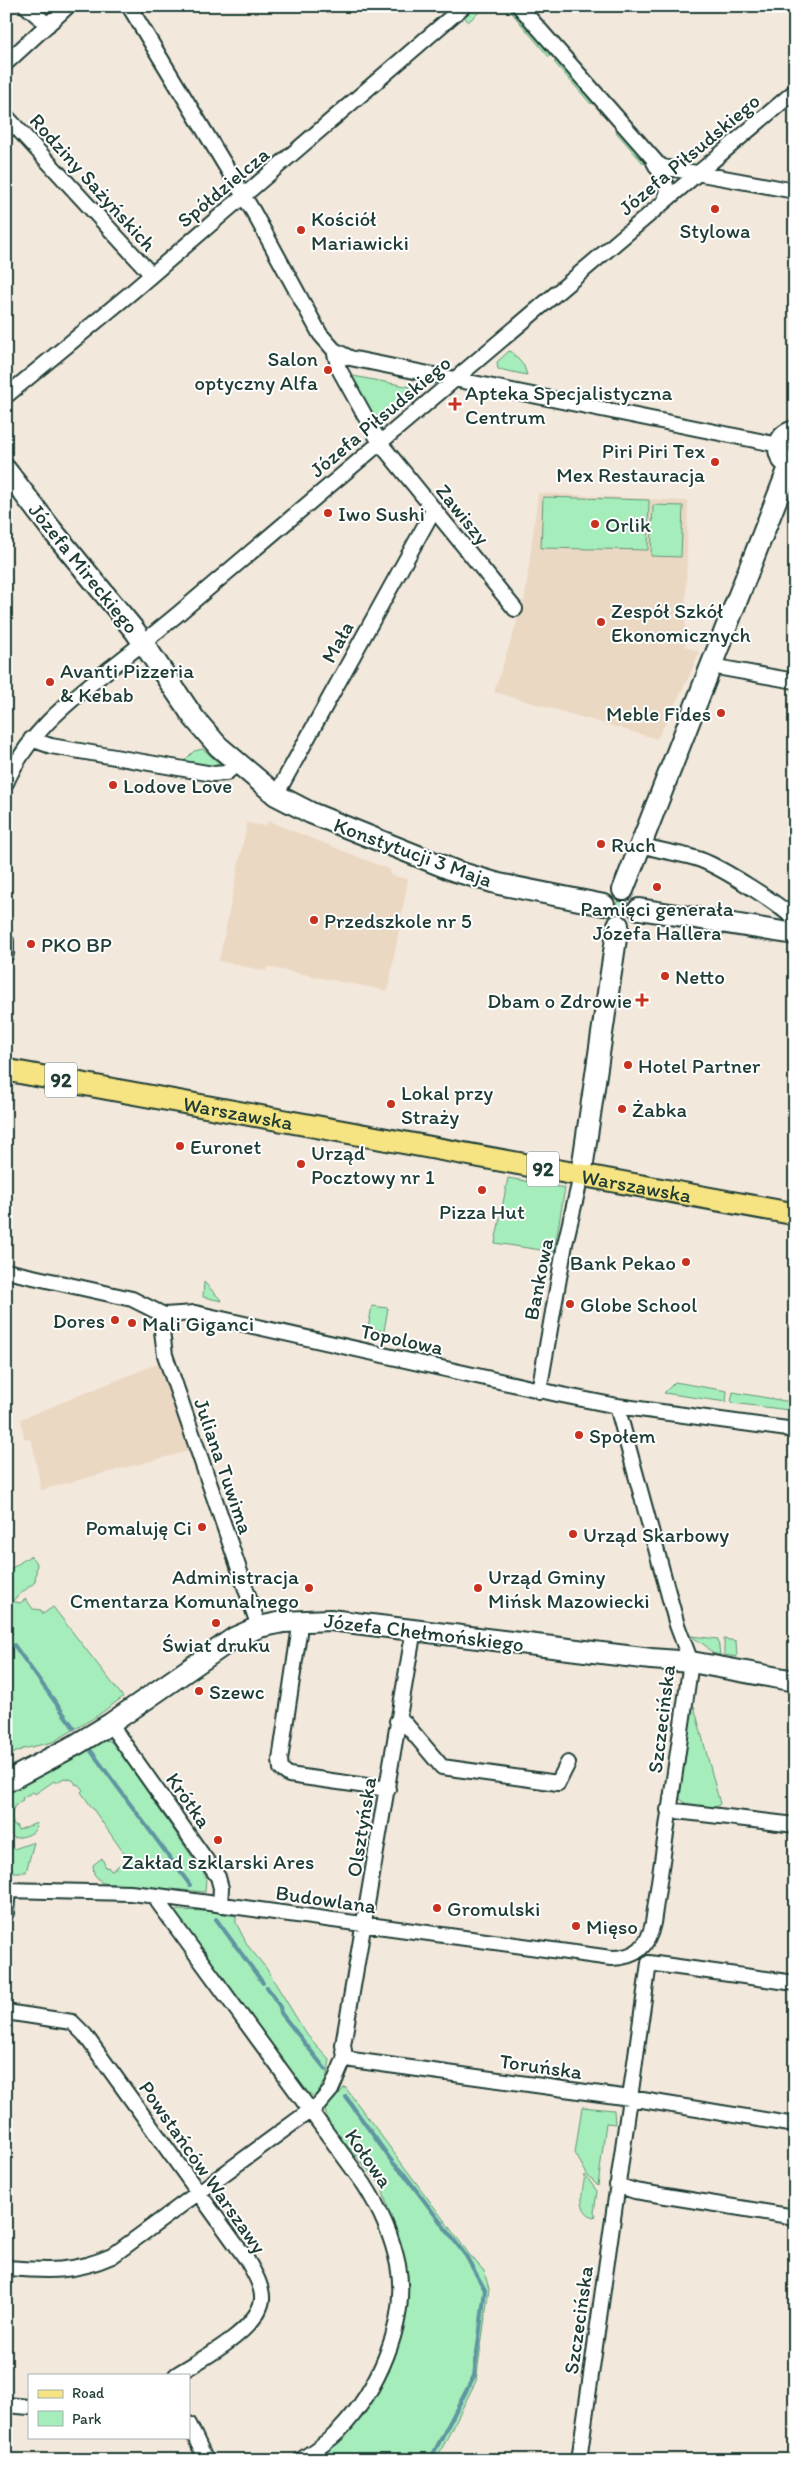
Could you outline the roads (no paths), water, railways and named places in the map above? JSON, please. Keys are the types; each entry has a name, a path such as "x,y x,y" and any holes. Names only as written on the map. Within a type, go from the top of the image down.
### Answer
{"main road":[{"name":"Warszawska","path":"6,1070 795,1214"}],"street":[{"path":"26,6 48,24"},
{"path":"6,63 68,6"},
{"path":"129,6 244,196 320,334 334,350 350,358 779,445"},
{"name":"Spółdzielcza","path":"6,396 244,196 464,6"},
{"path":"520,6 652,159 667,182 668,190 665,200"},
{"name":"Józefa Piłsudskiego","path":"6,783 31,739 44,724 75,696 143,642 380,443 795,90"},
{"name":"Rodziny Sażyńskich","path":"6,116 151,274"},
{"path":"652,159 663,167 699,172 795,191"},
{"name":"Zawiszy","path":"334,350 339,369 380,443 515,609"},
{"path":"624,890 792,465 780,456 779,445 784,435 795,431"},
{"name":"Józefa Mireckiego","path":"6,470 143,642"},
{"name":"Mała","path":"276,795 434,509"},
{"name":"Konstytucji 3 Maja","path":"143,642 194,718 218,746 276,795 311,813 456,871 499,884 604,905"},
{"path":"711,666 795,681"},
{"path":"31,739 51,746 213,774 226,773 237,764"},
{"path":"642,845 690,856 711,864 779,907 795,920"},
{"path":"624,890 637,898 639,909 630,923 618,924 606,916 604,905 608,895 624,890"},
{"path":"639,909 795,934"},
{"path":"581,1176 618,924"},
{"path":"6,941 6,954"},
{"name":"Bankowa","path":"538,1391 565,1244 581,1176"},
{"path":"6,1271 132,1299 164,1315"},
{"name":"Topolowa","path":"164,1315 194,1312 538,1391 617,1406 795,1430"},
{"name":"Juliana Tuwima","path":"164,1315 162,1332 165,1355 259,1627"},
{"name":"Szczecińska","path":"617,1406 677,1625 691,1662 668,1810 654,1923 649,1939 639,1952"},
{"path":"299,1620 299,1633 280,1760 281,1769 288,1775 388,1789"},
{"name":"Józefa Chełmońskiego","path":"6,1782 110,1724 218,1647 259,1627 299,1620 330,1620 414,1629 651,1660 691,1662 795,1681"},
{"name":"Olsztyńska","path":"345,2057 344,2045 414,1629"},
{"path":"398,1721 404,1722 442,1767 558,1783 568,1762"},
{"name":"Krótka","path":"110,1724 218,1877 221,1888 220,1905"},
{"path":"668,1810 795,1825"},
{"path":"6,1913 7,1890"},
{"name":"Budowlana","path":"7,1890 130,1893 611,1958 628,1957 639,1952"},
{"name":"Kołowa","path":"158,1896 158,1902 377,2204 395,2253 400,2278 393,2336 384,2364 356,2410 337,2433 301,2460"},
{"path":"639,1952 649,1963 795,1982"},
{"name":"Szczecińska","path":"579,2460 649,1963"},
{"name":"Powstańców Warszawy","path":"6,2012 72,2022 85,2035 247,2260 260,2286 262,2300 248,2326 178,2374"},
{"path":"6,2268 57,2271 82,2268 112,2256 311,2111 332,2090 345,2057"},
{"name":"Toruńska","path":"345,2057 352,2060 630,2098 795,2126"},
{"path":"617,2185 636,2191 795,2217"},
{"path":"6,2405 28,2406"},
{"path":"190,2426 206,2460"}],"waterway":[{"path":"14,1645 74,1728"},
{"path":"91,1751 190,1885"},
{"path":"216,1919 263,1983"},
{"path":"267,1987 280,2007 281,2013 326,2070"},
{"path":"346,2097 393,2163 404,2174 466,2256 485,2290 474,2376 430,2460"}],"place":[{"name":"Stylowa","path":"715,209"},
{"name":"Kościół Mariawicki","path":"301,230"},
{"name":"Salon optyczny Alfa","path":"328,370"},
{"name":"Apteka Specjalistyczna Centrum","path":"455,404"},
{"name":"Piri Piri Tex Mex Restauracja","path":"715,462"},
{"name":"Iwo Sushi","path":"328,513"},
{"name":"Orlik","path":"595,524"},
{"name":"Zespół Szkół Ekonomicznych","path":"601,622"},
{"name":"Avanti Pizzeria & Kebab","path":"50,682"},
{"name":"Meble Fides","path":"721,713"},
{"name":"Lodove Love","path":"113,785"},
{"name":"Ruch","path":"601,844"},
{"name":"Pamięci generała Józefa Hallera","path":"657,887"},
{"name":"Przedszkole nr 5","path":"314,920"},
{"name":"PKO BP","path":"31,944"},
{"name":"Netto","path":"665,976"},
{"name":"Dbam o Zdrowie","path":"642,1000"},
{"name":"Hotel Partner","path":"628,1065"},
{"name":"Lokal przy Straży","path":"391,1104"},
{"name":"Żabka","path":"622,1109"},
{"name":"Euronet","path":"180,1146"},
{"name":"Urząd Pocztowy nr 1","path":"301,1164"},
{"name":"Pizza Hut","path":"482,1190"},
{"name":"Bank Pekao","path":"686,1262"},
{"name":"Globe School","path":"570,1304"},
{"name":"Dores","path":"115,1320"},
{"name":"Mali Giganci","path":"132,1323"},
{"name":"Społem","path":"579,1435"},
{"name":"Pomaluję Ci","path":"202,1527"},
{"name":"Urząd Skarbowy","path":"573,1534"},
{"name":"Administracja Cmentarza Komunalnego","path":"309,1588"},
{"name":"Urząd Gminy Mińsk Mazowiecki","path":"478,1588"},
{"name":"Świat druku","path":"216,1623"},
{"name":"Szewc","path":"199,1691"},
{"name":"Zakład szklarski Ares","path":"218,1840"},
{"name":"Gromulski","path":"437,1908"},
{"name":"Mięso","path":"576,1926"}]}
